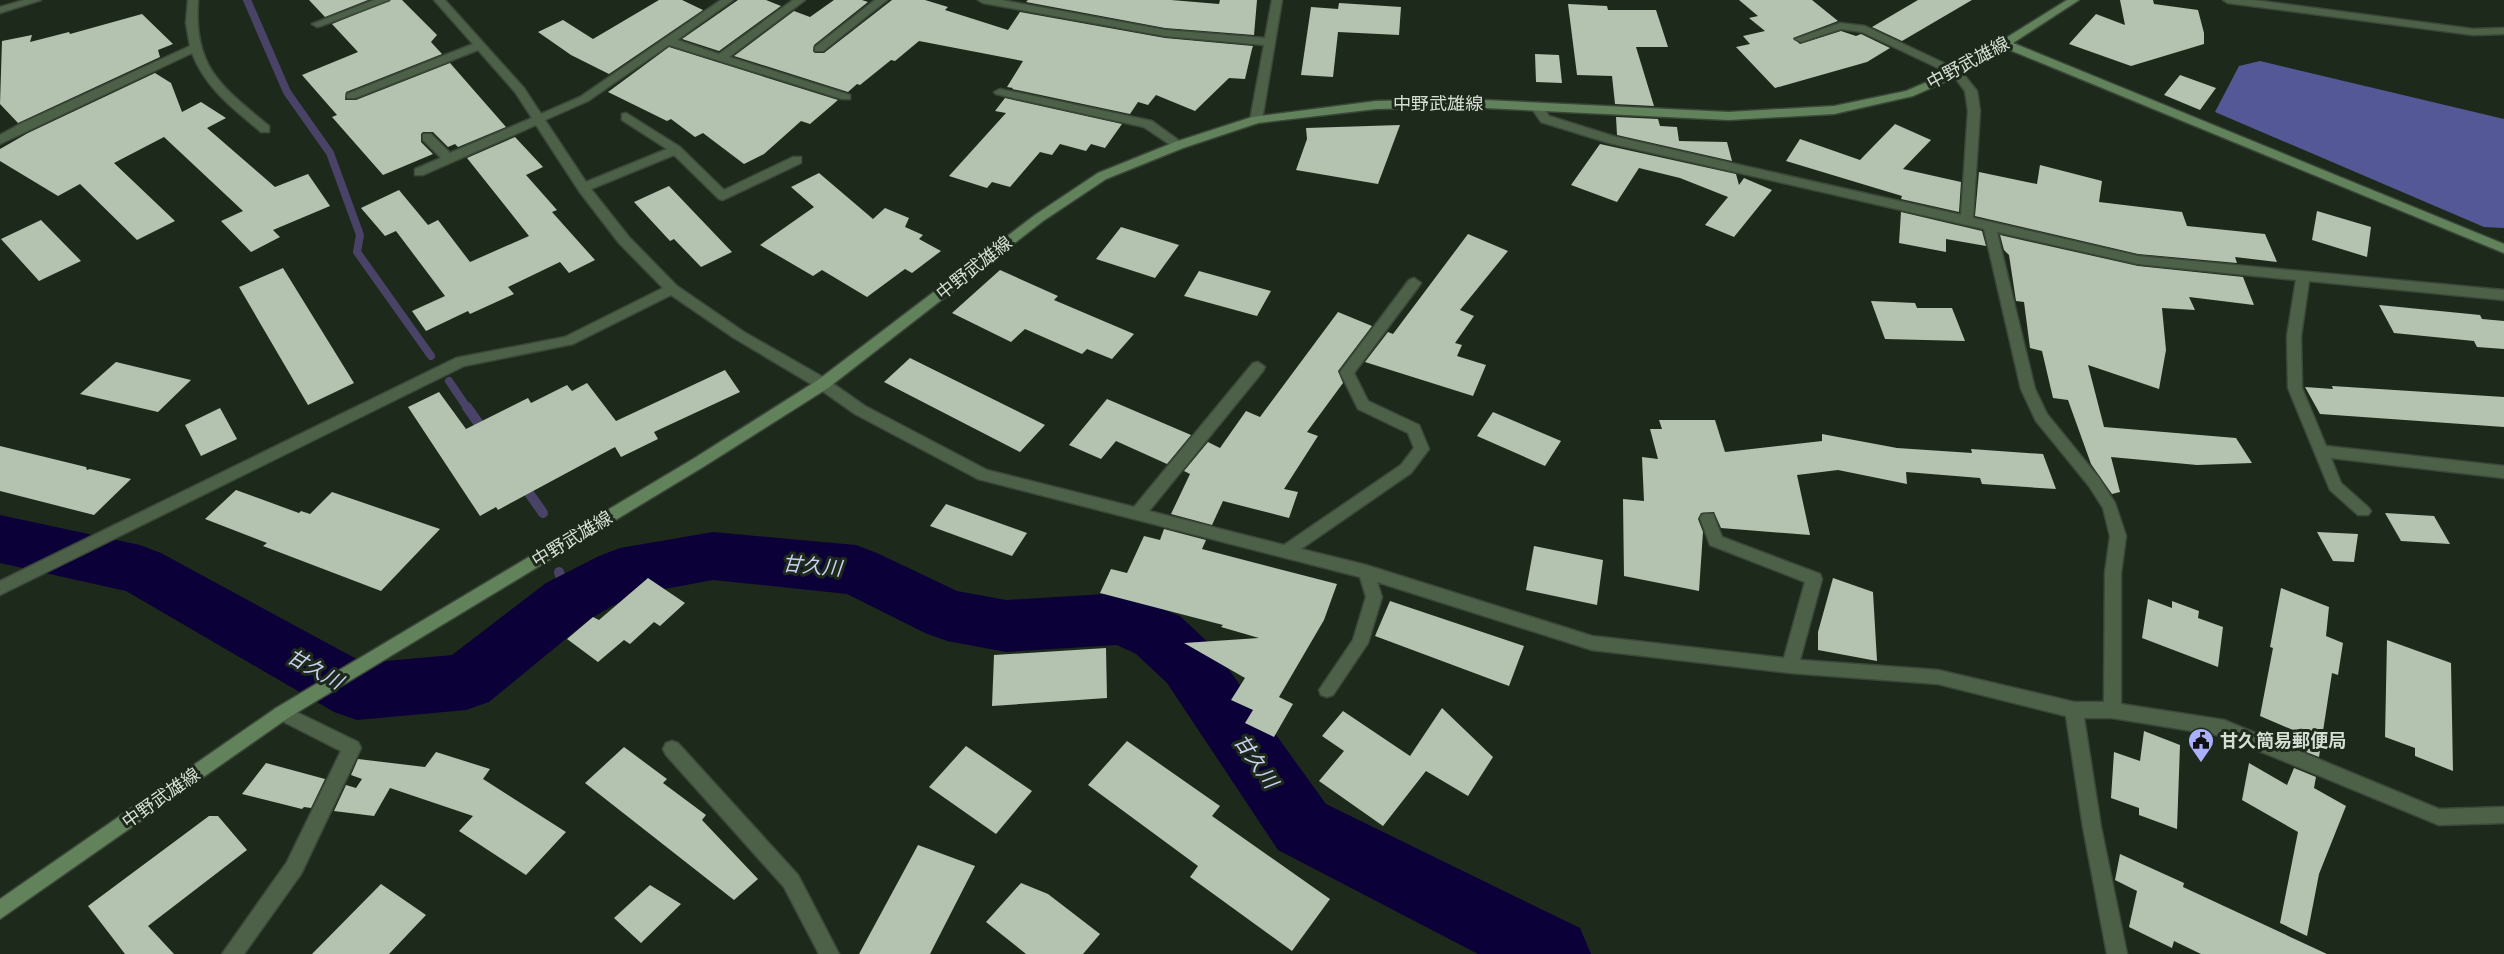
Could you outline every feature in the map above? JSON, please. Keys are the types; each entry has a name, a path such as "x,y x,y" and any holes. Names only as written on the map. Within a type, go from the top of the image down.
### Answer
{"main road":[{"name":"中野武雄線","path":"0,910 282,713 678,475 823,384 1039,218 1102,177 1179,145 1256,120 1376,105 1464,103 1729,116 1834,110 1909,94 1957,73 2074,0"},
{"path":"2005,44 2504,249"}],"street":[{"path":"0,10 36,0"},
{"path":"193,0 190,25 195,48 215,86 265,129"},
{"path":"317,24 384,0"},
{"path":"439,0 520,90 583,188 624,240 672,289 739,335 823,384 860,410 983,475 1366,572 1592,643 1790,666 1938,678 2074,710 2112,710 2224,728 2439,818 2504,815"},
{"path":"419,172 540,121 584,99 728,0"},
{"path":"720,58 800,0"},
{"path":"819,49 882,0"},
{"path":"983,0 1165,33 1270,42"},
{"path":"1256,120 1277,0"},
{"path":"2228,0 2474,32 2504,31"},
{"path":"1801,39 1840,26 1865,29 1957,73 1971,91 1974,111 1967,219"},
{"path":"670,42 846,97"},
{"path":"351,96 480,45"},
{"path":"0,140 195,48"},
{"path":"1000,92 1148,124 1179,145"},
{"path":"1536,106 1545,119 1613,140 1967,219 2138,260 2504,295"},
{"path":"626,117 676,150 723,196 797,160"},
{"path":"428,137 449,159"},
{"path":"583,188 676,150"},
{"path":"1989,225 2028,389 2041,417 2105,498 2110,507 2118,536 2113,573 2112,710"},
{"path":"2303,276 2294,336 2295,388 2335,486 2363,511"},
{"path":"1285,552 1406,469 1422,449 1414,429 1363,405 1347,372 1414,283"},
{"path":"0,588 461,362 568,341 672,289"},
{"path":"1137,515 1258,367"},
{"path":"2321,451 2504,472"},
{"path":"1708,518 1716,542 1814,579 1790,666"},
{"path":"1327,690 1360,643 1374,597 1366,572"},
{"path":"2074,710 2092,827 2117,954"},
{"path":"232,954 294,868 352,748 282,713"},
{"path":"672,748 792,881 829,954"}],"shaded area":[{"path":"2260,61 2504,119 2504,228 2484,227 2215,112 2239,66"}],"building":[{"path":"309,0 368,0 325,17"},
{"path":"391,0 402,0 437,35 431,42 442,54 346,92 345,100 356,100 450,63 506,127 458,147 455,144 448,147 433,132 423,132 421,142 433,154 383,175 332,117 337,115 302,75 358,52 332,24"},
{"path":"659,0 682,0 703,10 609,74 571,55 538,32 563,20 593,39"},
{"path":"738,0 766,0 781,6 719,51 682,39"},
{"path":"834,0 868,2 814,45 815,53 824,53 892,0 925,0 948,7 945,10 1008,30 1020,12 1165,38 1253,46 1245,79 1229,78 1195,111 1156,95 1148,105 1138,102 1130,114 1007,87 1023,61 919,41 895,61 891,60 848,92 734,56 794,11 810,17"},
{"path":"1028,0 1171,0 1219,4 1220,0 1257,0 1254,35 1165,28 1026,2"},
{"path":"1739,0 1812,0 1838,21 1793,38 1800,44 1841,31 1856,36 1861,34 1890,48 1867,62 1775,88 1736,47 1750,44 1743,36 1765,31 1749,18 1758,16"},
{"path":"1918,0 1972,0 1902,41 1872,27"},
{"path":"2120,0 2153,0 2154,4 2198,10 2204,33 2204,44 2131,66 2069,44 2096,14 2125,25"},
{"path":"1339,3 1401,7 1399,35 1338,32 1333,77 1301,75 1311,7 1338,9"},
{"path":"1568,4 1607,6 1608,10 1656,10 1668,47 1636,47 1654,106 1615,104 1612,76 1577,75"},
{"path":"142,14 173,44 158,50 160,57 18,123 0,104 2,41 32,35 30,42 69,32 70,34"},
{"path":"669,47 838,100 810,124 801,121 764,154 744,164 703,133 695,137 671,119 667,121 608,92"},
{"path":"1535,54 1559,55 1562,83 1536,82"},
{"path":"155,73 171,83 182,112 201,102 226,118 207,128 275,187 308,174 330,206 273,230 280,237 251,252 221,221 243,211 164,137 114,163 175,221 137,240 80,184 58,196 0,161 0,149 28,133"},
{"path":"2180,75 2216,88 2200,110 2164,95"},
{"path":"1005,98 1122,124 1105,148 1091,144 1086,151 1060,144 1052,155 1040,152 1010,187 992,182 987,188 949,176 1006,113 995,111"},
{"path":"1616,117 1658,119 1660,126 1677,127 1679,141 1727,142 1732,161 1617,135"},
{"path":"1895,124 1931,140 1903,169 1961,182 1959,212 1901,199 1902,196 1786,161 1800,139 1860,160"},
{"path":"1400,125 1378,184 1296,170 1307,139 1306,128"},
{"path":"515,137 543,167 526,175 557,210 552,212 595,260 569,273 560,262 508,287 514,294 470,314 468,311 426,331 412,311 445,296 396,231 385,236 361,208 399,190 428,225 438,220 470,262 529,236 467,158"},
{"path":"1600,144 1736,174 1739,185 1744,178 1772,190 1734,237 1705,225 1728,197 1680,178 1639,168 1617,202 1571,185"},
{"path":"2040,165 2102,181 2099,202 2182,212 2187,226 2265,234 2277,262 2235,257 2237,263 2138,254 1975,216 1979,172 2037,184"},
{"path":"819,173 873,219 885,208 909,218 905,227 923,235 919,239 941,251 912,273 905,269 867,297 822,270 813,276 760,245 814,207 791,187"},
{"path":"669,186 732,252 701,267 674,239 670,241 634,202"},
{"path":"2317,211 2371,227 2367,257 2312,240"},
{"path":"1901,212 1982,231 1986,246 1946,239 1946,252 1899,243"},
{"path":"41,220 81,261 39,281 1,239"},
{"path":"1121,227 1179,245 1155,278 1096,259"},
{"path":"1468,234 1508,251 1460,310 1474,316 1455,343 1462,345 1457,356 1486,365 1473,396 1365,362 1388,332 1393,334"},
{"path":"2000,235 2138,266 2243,277 2254,305 2189,297 2195,310 2162,308 2166,350 2159,389 2088,365 2104,427 2236,438 2252,463 2197,465 2111,457 2120,492 2112,494 2091,464 2068,400 2053,398 2042,351 2030,348 2024,302 2016,301 2009,255 2004,250"},
{"path":"283,268 354,383 308,405 239,287"},
{"path":"1000,270 1058,296 1054,300 1134,334 1112,359 1087,349 1082,354 1025,329 1011,342 952,313"},
{"path":"1199,271 1271,291 1257,316 1184,296"},
{"path":"1871,301 1915,303 1917,308 1952,308 1965,341 1885,339"},
{"path":"2379,305 2480,315 2482,319 2504,321 2504,349 2477,347 2474,341 2394,333"},
{"path":"1338,312 1372,326 1338,371 1343,383 1307,432 1318,436 1284,489 1298,492 1289,518 1223,501 1212,525 1171,514 1190,474 1184,471 1208,442 1220,448 1246,411 1260,417"},
{"path":"910,358 1045,425 1020,452 884,382"},
{"path":"116,362 191,380 158,412 80,394"},
{"path":"725,370 740,392 654,432 658,439 621,457 615,447 498,510 496,507 480,516 408,407 439,392 466,429 528,398 531,403 567,385 572,391 587,383 616,421"},
{"path":"2332,386 2504,397 2504,427 2320,414 2305,387 2333,389"},
{"path":"1107,399 1191,435 1167,464 1116,441 1101,459 1069,445"},
{"path":"220,408 237,439 201,456 185,425"},
{"path":"1493,412 1561,441 1545,466 1477,436"},
{"path":"1659,420 1715,420 1725,452 1822,441 1822,434 1897,448 1972,453 1971,449 2043,454 2056,489 1982,484 1980,478 1906,472 1907,484 1838,470 1797,475 1810,535 1721,528 1714,512 1701,513 1698,519 1703,532 1699,591 1624,576 1623,499 1644,501 1642,457 1658,459 1650,429 1662,429"},
{"path":"0,446 86,467 87,470 131,479 94,515 0,491"},
{"path":"236,490 299,513 301,511 310,514 332,492 440,529 381,591 263,546 267,543 205,519"},
{"path":"946,504 1027,533 1012,556 930,526"},
{"path":"2385,513 2434,516 2450,544 2401,541"},
{"path":"1164,529 1206,540 1202,549 1337,584 1324,620 1279,697 1293,704 1274,737 1245,723 1253,710 1231,700 1245,678 1184,643 1259,638 1221,627 1223,625 1100,593 1111,569 1127,573 1144,536 1160,540"},
{"path":"2317,532 2358,534 2354,562 2333,561"},
{"path":"1534,546 1603,560 1597,605 1526,590"},
{"path":"648,578 685,603 660,626 654,622 630,644 624,640 598,662 567,639 593,617 599,620"},
{"path":"1833,578 1873,592 1877,661 1818,650 1818,632"},
{"path":"2281,588 2329,607 2326,636 2343,643 2338,675 2332,673 2319,757 2301,750 2307,736 2260,716 2273,648 2270,647"},
{"path":"2148,599 2172,608 2172,601 2199,611 2198,618 2223,627 2218,667 2142,638"},
{"path":"1390,601 1524,646 1509,686 1375,636"},
{"path":"2387,640 2451,663 2453,771 2415,756 2415,748 2385,737"},
{"path":"1106,648 1107,698 992,706 994,655"},
{"path":"1442,708 1493,757 1468,796 1426,771 1383,826 1319,781 1344,751 1322,736 1343,711 1410,756"},
{"path":"2144,731 2180,745 2177,829 2139,815 2139,808 2111,798 2114,752 2140,761"},
{"path":"1127,741 1220,806 1212,816 1330,899 1292,951 1190,877 1198,866 1088,785"},
{"path":"966,746 1032,791 996,834 929,787"},
{"path":"624,747 667,779 663,783 706,815 702,820 758,879 734,900 585,783"},
{"path":"436,752 490,769 483,779 566,832 526,875 459,831 473,816 390,788 374,816 334,811 346,785 356,788 362,779 351,775 358,759 425,767"},
{"path":"266,763 325,779 311,808 302,809 242,794"},
{"path":"2249,763 2287,785 2294,768 2316,777 2314,788 2346,806 2319,874 2307,936 2280,923 2298,832 2242,800"},
{"path":"209,816 218,816 247,850 148,926 174,954 125,954 88,906"},
{"path":"918,845 975,866 930,954 859,954"},
{"path":"2120,854 2184,883 2183,887 2327,954 2201,954 2174,941 2172,948 2129,927 2137,891 2115,880"},
{"path":"1021,883 1048,894 1100,934 1083,954 1026,954 986,922"},
{"path":"381,884 426,915 389,954 312,954"},
{"path":"650,885 681,904 641,943 614,918"}],"waterway":[{"path":"247,0 287,92 330,153 360,235 357,252 431,356"},
{"path":"449,381 468,409"},
{"path":"467,407 484,431"},
{"path":"522,483 543,513"},
{"name":"甘久川","path":"0,539 140,570 357,692 466,682 568,601 620,573 713,556 856,570 947,615 1006,626 1121,619 1158,635 1189,664 1302,827 1554,954"},
{"path":"559,572 568,601"}],"place":[{"name":"甘久簡易郵便局","path":"2201,764"}]}
